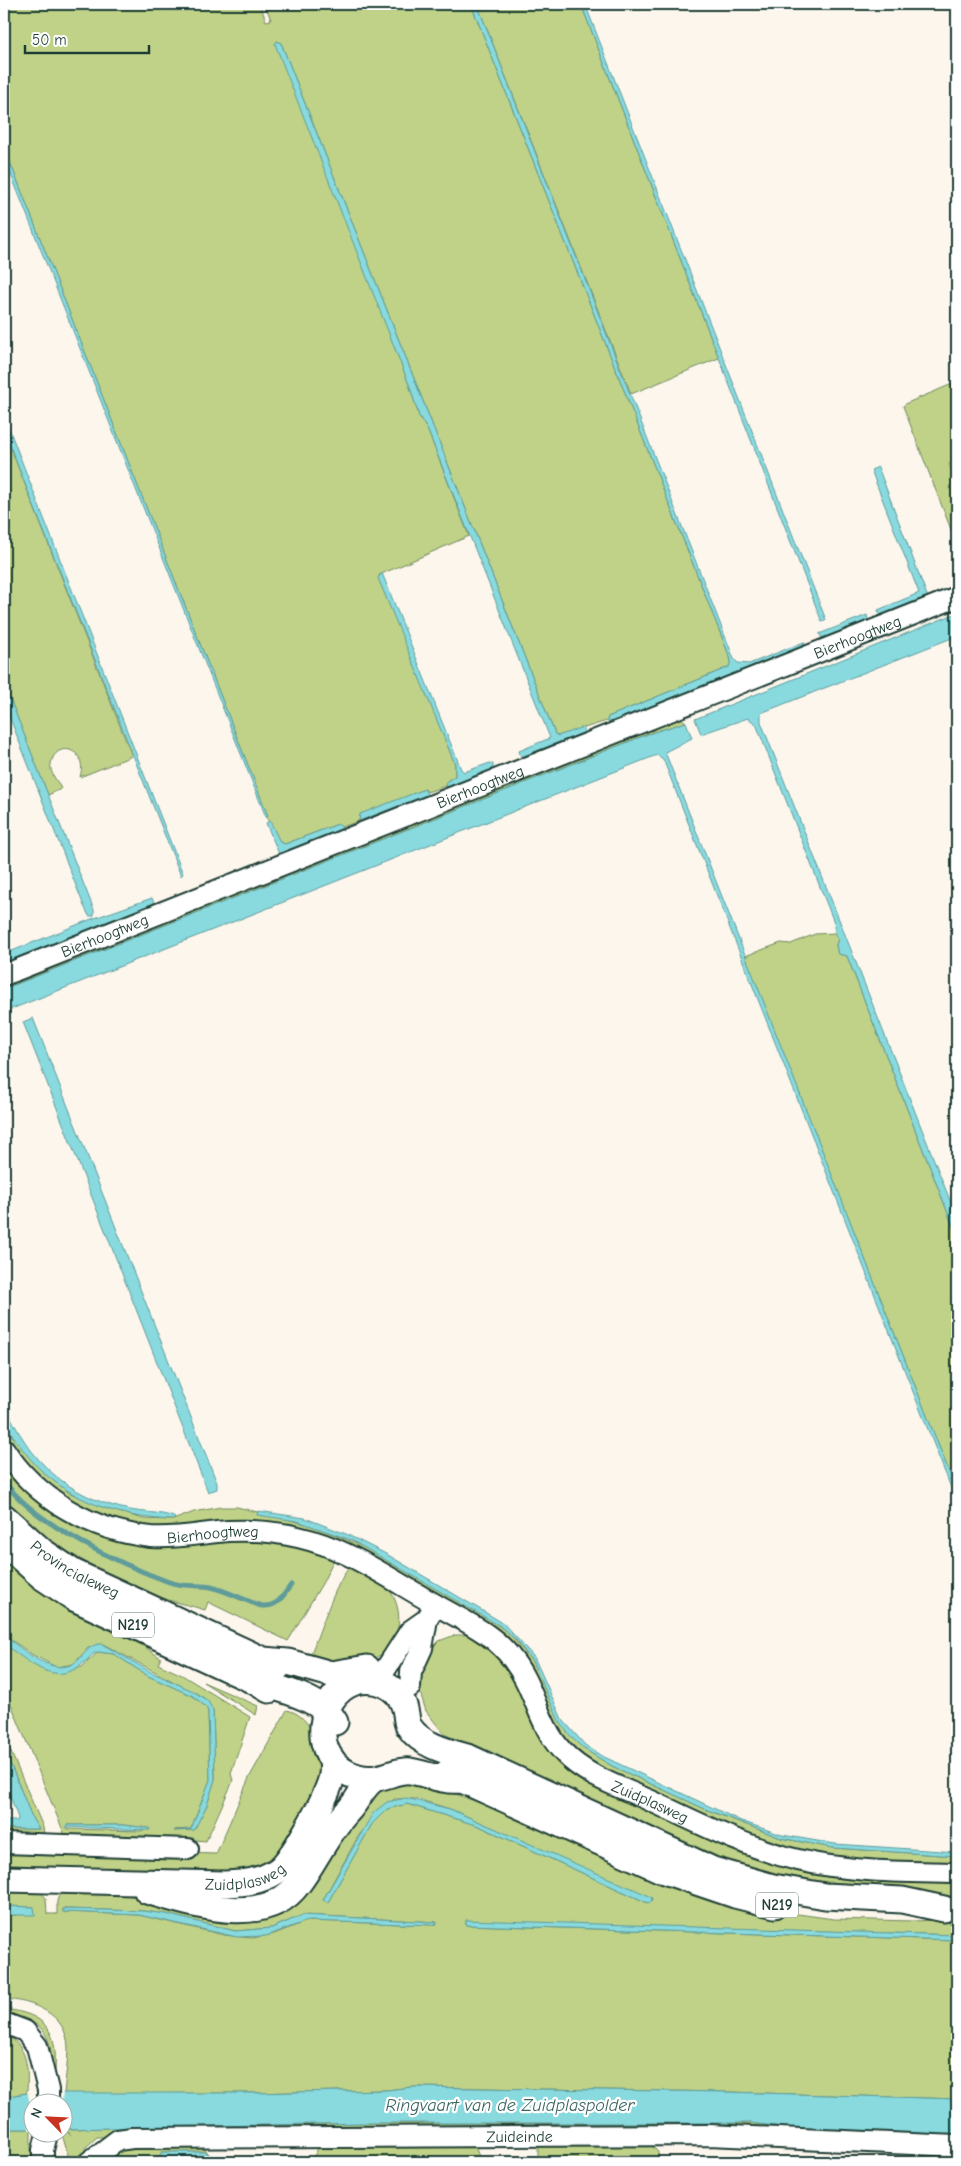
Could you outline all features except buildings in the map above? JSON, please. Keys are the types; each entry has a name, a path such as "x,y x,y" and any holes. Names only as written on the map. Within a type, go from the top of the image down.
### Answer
{"main road":[{"name":"Provincialeweg","path":"4,1517 42,1551 73,1572 259,1670 317,1721 323,1720"},
{"name":"Provincialeweg","path":"4,1543 41,1576 74,1598 259,1670 288,1662 348,1680"},
{"name":"N219","path":"348,1680 364,1668 381,1676 402,1700 407,1722 425,1727 436,1736 466,1769 664,1871 735,1895 774,1904 822,1911 902,1914 951,1910"},
{"path":"381,1676 399,1677 410,1688"},
{"path":"323,1720 335,1696 348,1680"},
{"name":"N219","path":"410,1688 417,1701 418,1726"},
{"name":"N219","path":"332,1760 324,1745 323,1720 334,1721 337,1739 343,1751 368,1774 390,1776 399,1765 410,1771 449,1781 466,1769"},
{"path":"399,1765 411,1747 418,1726"},
{"path":"332,1760 344,1771 368,1774"},
{"name":"Zuidplasweg","path":"4,1879 118,1882 165,1881 225,1884 250,1883 265,1878 279,1870 303,1835 330,1783 332,1760"},
{"name":"Zuidplasweg","path":"118,1882 162,1896 235,1911 265,1907 280,1902 298,1886 334,1826 350,1809 366,1784 368,1774"}],"street":[{"name":"Bierhoogtweg","path":"4,974 957,597"},
{"name":"Bierhoogtweg","path":"4,1449 20,1471 42,1492 58,1504 102,1526 151,1537 178,1537 228,1531 284,1533 312,1540 347,1555 431,1612"},
{"path":"381,1676 410,1631 431,1612"},
{"path":"410,1688 411,1672 422,1648 431,1612"},
{"name":"Zuidplasweg","path":"431,1612 483,1632 505,1650 524,1676 540,1717 556,1743 577,1764 602,1779 757,1848 797,1860 832,1866 957,1873"},
{"path":"4,1843 188,1849"},
{"path":"4,2023 25,2031 32,2039 41,2057 42,2094"},
{"name":"Zuideinde","path":"89,2162 118,2140 132,2138 709,2135 957,2146"}],"green space":[{"path":"4,4 260,4 266,21 271,20 265,4 471,4 731,660 729,667 608,717 607,721 558,736 555,734 281,43 277,41 410,387 419,416 428,431 469,536 379,575 455,764 455,776 447,781 446,786 427,792 425,789 360,816 359,821 342,827 338,824 285,844 280,842 266,817 268,816 4,147"},
{"path":"477,4 581,4 719,358 631,394"},
{"path":"957,382 957,461 949,464 957,484 957,545 903,406"},
{"path":"4,431 132,756 80,777 82,767 80,759 76,754 64,749 58,751 54,756 51,767 52,774 61,789 48,795 4,684"},
{"path":"679,717 686,722 648,734 4,989 4,981"},
{"path":"835,933 838,939 836,945 838,954 847,956 957,1236 957,1492 745,956 781,943 791,944 815,934"},
{"path":"4,1419 12,1436 68,1492 105,1508 144,1519 173,1520 194,1512 221,1507 237,1507 314,1526 364,1547 487,1617 510,1634 532,1661 560,1721 584,1749 612,1766 705,1809 781,1838 833,1848 957,1856 957,1865 853,1861 770,1845 605,1772 580,1757 560,1735 528,1669 333,1540 160,1529 126,1524 85,1510 47,1486 4,1435"},
{"path":"4,1463 54,1511 211,1540 282,1541 335,1557 323,1582 288,1641 208,1602 205,1610 166,1599 118,1579 78,1558 40,1534 4,1506"},
{"path":"4,1553 161,1658 158,1664 182,1675 250,1717 231,1773 233,1781 206,1841 194,1840 193,1844 72,1840 64,1833 4,1687 4,1644 45,1671 82,1667 98,1652 114,1654 148,1676 193,1696 206,1707 208,1711 210,1780 191,1829 175,1830 194,1830 207,1805 215,1779 213,1711 204,1698 103,1644 88,1648 74,1664 56,1667 33,1655 4,1635","holes":["67,1825 123,1825 148,1828 141,1831 68,1829"]},
{"path":"351,1566 382,1582 390,1591 396,1601 398,1612 396,1634 391,1644 383,1653 366,1662 350,1664 308,1661 334,1595"},
{"path":"455,1635 473,1635 507,1664 543,1738 727,1844 957,1879 957,1901 741,1873 444,1734 426,1711 417,1683 430,1650 439,1641"},
{"path":"203,1682 258,1706 256,1715"},
{"path":"287,1710 296,1713 309,1726 316,1743 323,1771 290,1845 253,1875 4,1871 4,1854 31,1854 41,1849 216,1854 249,1778"},
{"path":"4,1736 43,1827 44,1834 39,1840 4,1839 4,1829 39,1829 33,1820 4,1748"},
{"path":"423,1782 488,1806 594,1854 674,1887 776,1911 834,1919 913,1921 957,1919 957,1935 466,1921 466,1925 957,1940 957,2099 728,2092 412,2087 387,2090 251,2093 64,2094 68,2048 62,2026 46,2011 36,2006 4,1999 4,1915 17,1915 34,1907 4,1906 4,1889 39,1890 46,1898 47,1914 57,1914 57,1901 60,1892 115,1893 208,1910 263,1916 359,1802 381,1785","holes":["394,1799 417,1799 450,1809 651,1898 648,1903 479,1826 407,1804 387,1809 372,1824 328,1902 324,1901 359,1835","63,1909 143,1911 166,1914 235,1931 272,1928 303,1915 437,1922 436,1925 307,1921 274,1934 252,1938 224,1935 139,1915 63,1912"]},
{"path":"4,2009 30,2015 46,2026 54,2045 55,2071 52,2072 50,2047 43,2030 28,2020 4,2014"},
{"path":"4,2034 12,2039 23,2052 27,2067 27,2093 4,2097"},
{"path":"364,2123 750,2123 800,2129 957,2136 957,2140 97,2137 86,2147 86,2155 75,2162 70,2162 65,2144 72,2144 72,2129"},
{"path":"4,2129 22,2129 22,2144 31,2144 31,2156 22,2162 4,2159"},
{"path":"473,2141 481,2162 311,2162 319,2146"},
{"path":"199,2143 209,2154 205,2152 162,2152 156,2162 100,2162 119,2147"},
{"path":"649,2143 658,2152 659,2162 538,2162 538,2145"},
{"path":"935,2151 957,2153 957,2162 926,2162"}],"water":[{"path":"471,4 477,4 734,659 738,663 749,664 804,642 805,647 611,724 607,721 608,717 729,667 731,660"},
{"path":"581,4 585,4 826,620 822,622"},
{"path":"277,41 281,43 555,734 558,736 583,727 585,732 521,757 519,751 550,738 428,431 419,416 410,387 275,44"},
{"path":"4,147 268,816 266,817 4,157"},
{"path":"4,416 183,874 181,876 4,431"},
{"path":"878,467 928,598 883,616 880,615 878,610 919,593 871,470"},
{"path":"382,573 461,769 464,772 490,763 493,764 493,770 448,787 446,786 447,781 455,776 455,764 378,578"},
{"path":"957,613 957,636 761,713 761,722 957,1218 957,1236 847,956 838,954 836,945 838,939 835,933 835,925 756,724 748,718 701,734 695,719"},
{"path":"867,615 868,620 823,639 819,634"},
{"path":"4,684 94,910 94,916 89,916 84,906 4,703"},
{"path":"686,722 692,738 665,752 957,1492 957,1503 663,759 657,755 4,1012 4,989 648,734"},
{"path":"425,789 427,795 425,796 359,821 360,814"},
{"path":"270,821 280,842 285,844 338,824 342,827 339,831 279,854 266,823"},
{"path":"152,898 155,905 4,965 4,948 7,951 12,951 89,920"},
{"path":"33,1018 217,1483 217,1489 208,1492 23,1022"},
{"path":"4,1403 14,1424 38,1459 69,1486 87,1496 108,1504 175,1518 173,1520 152,1518 110,1510 71,1493 38,1467 24,1451 7,1423"},
{"path":"258,1511 305,1518 346,1534 388,1555 503,1623 534,1657 562,1719 585,1745 600,1755 741,1821 782,1835 835,1844 957,1852 957,1856 833,1848 781,1838 705,1809 612,1766 584,1749 571,1737 559,1721 532,1661 517,1641 500,1626 351,1540 297,1521 257,1515"},
{"path":"4,1635 39,1660 49,1665 60,1667 78,1660 94,1645 102,1644 151,1672 193,1691 208,1701 213,1711 215,1779 207,1805 194,1830 174,1831 191,1829 210,1780 208,1711 206,1707 193,1696 148,1676 114,1654 98,1652 70,1671 49,1672 27,1661 4,1644"},
{"path":"4,1748 33,1820 39,1829 4,1829 4,1821 17,1821 18,1818 4,1779"},
{"path":"406,1798 450,1809 645,1894 652,1898 651,1902 648,1903 479,1826 407,1804 387,1809 372,1824 328,1902 323,1900 373,1813 387,1802"},
{"path":"67,1825 123,1825 149,1828 150,1830 65,1827"},
{"path":"4,1906 34,1907 35,1915 4,1915"},
{"path":"63,1909 143,1911 166,1914 235,1931 272,1928 303,1915 437,1922 436,1925 307,1921 266,1936 237,1937 139,1915 63,1912"},
{"path":"466,1920 957,1935 957,1940 466,1925"},
{"name":"Ringvaart van de Zuidplaspolder","path":"412,2087 728,2092 957,2099 957,2136 800,2129 750,2123 364,2123 72,2129 72,2094 22,2094 22,2129 4,2129 4,2097 27,2093 251,2093 387,2090"},
{"path":"162,2152 205,2152 211,2156 210,2160 169,2159 167,2162 156,2162"}],"pier":[{"path":"27,2091 63,2091 63,2094 28,2094"}],"waterway":[{"path":"4,1481 18,1497 36,1512 79,1541 127,1565 174,1584 211,1587 262,1606 276,1603 291,1585"}]}
